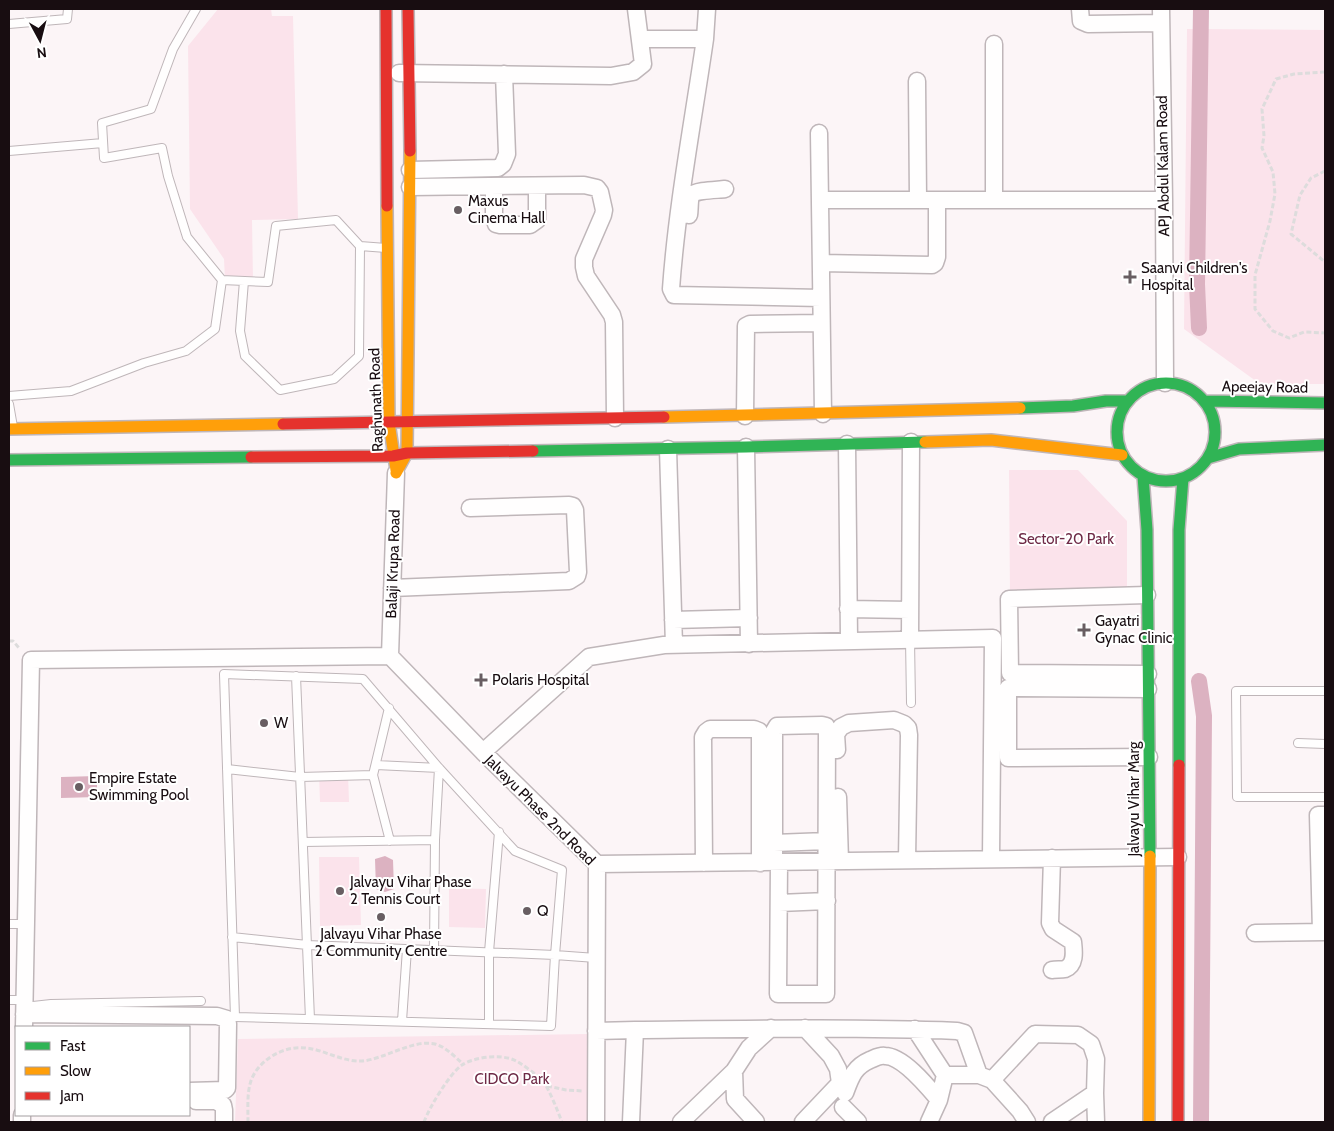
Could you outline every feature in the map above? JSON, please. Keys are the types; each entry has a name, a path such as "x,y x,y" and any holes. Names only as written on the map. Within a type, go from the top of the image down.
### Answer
{"main road":[{"name":"Raghunath Road","path":"386,9 389,422 396,473"},
{"name":"Raghunath Road","path":"396,473 407,453 408,422 410,170 408,9"},
{"path":"1165,383 1179,385 1193,391 1204,401 1212,414 1215,429 1214,444 1208,458 1197,471 1183,478 1169,481 1143,476 1134,470 1122,455 1118,441 1117,427 1121,413 1128,401 1139,392 1151,386 1165,383"},
{"path":"11,429 745,416 1073,406 1106,401 1128,401"},
{"name":"Apeejay Road","path":"1204,401 1325,403"},
{"path":"9,460 393,456 407,453 746,448 991,440 1122,455"},
{"path":"1208,458 1239,448 1325,445"},
{"name":"Jalvayu Vihar Marg","path":"1143,476 1147,530 1148,595 1150,857 1149,1122"},
{"path":"1178,1122 1179,530 1183,478"}],"street":[{"path":"387,72 611,76 633,72 644,64 636,9"},
{"path":"707,9 705,39 684,173 685,232 671,289 674,295 821,298"},
{"path":"1080,9 1081,21 1088,24 1161,16"},
{"name":"APJ Abdul Kalam Road","path":"1161,16 1165,383"},
{"path":"640,39 705,39"},
{"path":"994,44 994,200"},
{"path":"410,170 498,168 503,164 507,154 504,74"},
{"path":"917,81 918,200"},
{"path":"819,133 822,414"},
{"path":"410,187 584,185 597,188 603,205 603,215 584,259 584,267 586,276 612,315 614,322 615,418"},
{"path":"494,186 494,217 496,224 500,225 530,225 537,220 537,186"},
{"path":"685,206 695,193 725,189"},
{"path":"820,200 1164,200"},
{"path":"821,263 932,265 937,257 937,200"},
{"path":"745,416 746,326 750,324 821,323"},
{"path":"910,639 911,442"},
{"path":"847,444 848,640"},
{"path":"746,448 749,644"},
{"path":"668,449 674,645"},
{"name":"Balaji Krupa Road","path":"390,656 396,473"},
{"path":"392,588 568,581 573,580 577,576 575,510 573,506 470,508"},
{"path":"1148,595 1009,599 1010,672 1148,681"},
{"path":"848,609 910,610"},
{"path":"673,620 749,618"},
{"path":"483,752 589,656 664,645 994,638 991,859"},
{"path":"190,1091 226,1090 227,1019 217,1016 54,1021 21,1010 26,924 31,660 119,666 390,656"},
{"name":"Jalvayu Phase 2nd Road","path":"390,656 483,752 597,864 596,1122"},
{"path":"1148,681 1008,688 1008,758 1149,758"},
{"path":"704,863 703,737 710,729 754,729 759,731 760,735 771,862 779,903 778,994 826,994 827,901 833,861 836,734 841,727 849,723 894,720 908,728 909,736 906,860"},
{"path":"771,862 774,843 774,731 777,726 822,724 826,726 827,733 827,841 833,861"},
{"path":"1255,933 1323,932 1318,815 1325,816"},
{"path":"774,843 827,841"},
{"path":"597,864 1178,857"},
{"path":"1052,858 1050,923 1053,929 1073,942 1074,958 1065,969 1052,970"},
{"path":"779,903 827,901"},
{"path":"682,1122 734,1071 749,1048 771,1028"},
{"path":"596,1031 805,1028 915,1029 964,1032 986,1078 1020,1111 1027,1122"},
{"path":"803,1122 840,1083 838,1069 831,1056 805,1028"},
{"path":"915,1029 945,1075 939,1100 929,1122"},
{"path":"631,1122 635,1030"},
{"path":"945,1075 986,1078 1035,1034 1078,1035 1091,1044 1096,1059 1094,1093 1096,1122"},
{"path":"858,1122 844,1100 854,1071 864,1062 876,1057 887,1055 900,1061 912,1070 939,1100"},
{"path":"734,1071 735,1099 756,1122"},
{"path":"1052,1122 1094,1093"},
{"path":"190,1101 216,1101 223,1104 224,1122"}],"lane":[{"path":"9,24 67,18 71,9"},
{"path":"9,396 71,391 144,363 186,351 215,329 222,280 188,237 168,176 162,148 104,158 103,143 102,123 151,109 172,49 196,9"},
{"path":"9,151 103,143"},
{"path":"222,280 268,282 276,226 336,220 360,246 388,248"},
{"path":"244,281 240,332 245,356 280,390 334,379 359,356 360,246"},
{"path":"9,404 11,429"},
{"path":"910,639 911,703"},
{"path":"224,674 296,676 364,679 439,768 515,851 562,870 550,1026 235,1017 224,674"},
{"path":"296,676 310,1019"},
{"path":"1325,691 1236,691 1237,797 1325,798"},
{"path":"389,708 373,775 390,841"},
{"path":"1298,744 1325,744"},
{"path":"376,765 439,768"},
{"path":"434,950 435,840 439,768"},
{"path":"227,769 300,777 373,775"},
{"path":"489,1024 489,952 498,832"},
{"path":"303,842 435,840"},
{"path":"9,924 26,924"},
{"path":"232,937 307,946 489,952 596,958"},
{"path":"402,1021 407,949"},
{"path":"21,1010 51,1004 201,1001"}],"path":[{"path":"1325,72 1294,74 1276,79 1262,109 1264,136 1262,148 1273,172 1275,194 1270,221 1255,275 1254,309 1273,331 1289,338 1304,332 1325,333"},
{"path":"1325,170 1311,178 1300,195 1291,234 1325,262"},
{"path":"248,1122 248,1093 250,1082 256,1072 263,1063 277,1053 294,1048 307,1048 343,1060 361,1061 380,1057 419,1044 435,1044 447,1050 463,1064"},
{"path":"424,1122 427,1113 453,1074 463,1064 482,1058 504,1057 515,1060 542,1079 562,1122"},
{"path":"546,1086 566,1090 596,1092"}],"green space":[{"path":"218,9 271,9 272,16 293,16 298,219 252,220 253,280 225,280 224,259 190,209 188,46"},
{"path":"1187,29 1325,30 1325,384 1260,384 1184,329"},
{"name":"Sector-20 Park","path":"1009,470 1078,470 1127,521 1127,596 1010,597"},
{"path":"319,773 348,774 349,802 320,802"},
{"name":"Jalvayu Vihar Phase 2 Tennis Court","path":"319,857 359,857 361,925 320,926"},
{"path":"449,888 486,889 485,928 449,927"},
{"name":"CIDCO Park","path":"588,1034 588,1122 235,1122 238,1039"}],"shaded area":[{"name":"Empire Estate Swimming Pool","path":"97,776 97,797 61,798 61,777"},
{"path":"385,856 393,860 394,889 385,892 376,889 375,859"}],"waterway":[{"path":"1199,328 1197,284 1201,9"},
{"path":"1199,681 1204,716 1201,1122"}],"traffic: fast":[{"path":"1166,383 1185,387 1201,397 1211,413 1215,432 1211,451 1201,467 1185,477 1166,481 1147,477 1131,467 1121,451 1117,432 1121,413 1131,397 1147,387 1166,383"},
{"path":"1020,408 1128,401"},
{"path":"1204,401 1325,403"},
{"path":"533,451 925,442"},
{"path":"1208,458 1239,449 1325,445"},
{"path":"9,460 251,457"},
{"path":"1143,476 1147,530 1150,856"},
{"path":"1179,765 1179,530 1183,478"}],"traffic: slow":[{"path":"396,473 407,453 410,151"},
{"path":"387,206 389,422 396,470"},
{"path":"664,417 1020,408"},
{"path":"9,429 283,424"},
{"path":"925,442 991,440 1122,455"},
{"path":"1149,1122 1150,856"}],"traffic: jam":[{"path":"386,9 387,206"},
{"path":"408,9 410,151"},
{"path":"283,424 664,417"},
{"path":"251,457 393,456 407,453 533,451"},
{"path":"1178,1122 1179,765"}],"place":[{"name":"Maxus Cinema Hall","path":"458,210"},
{"name":"Saanvi Children's Hospital","path":"1130,277"},
{"name":"Gayatri Gynac Clinic","path":"1084,630"},
{"name":"Polaris Hospital","path":"481,680"},
{"name":"W","path":"264,723"},
{"name":"Empire Estate Swimming Pool","path":"79,787"},
{"name":"Jalvayu Vihar Phase 2 Tennis Court","path":"340,891"},
{"name":"Q","path":"527,911"},
{"name":"Jalvayu Vihar Phase 2 Community Centre","path":"381,917"}]}
